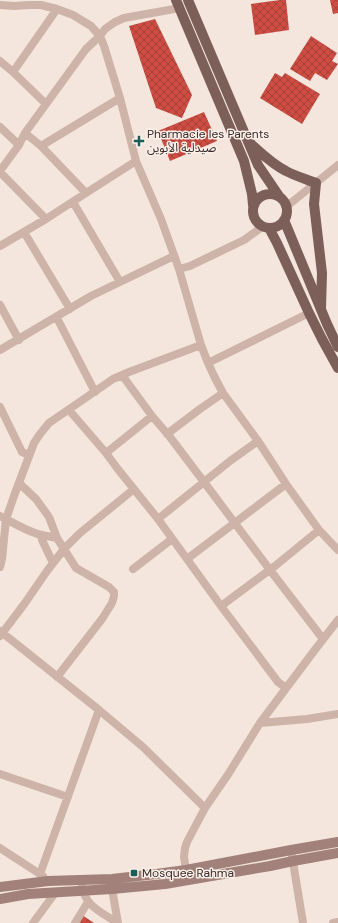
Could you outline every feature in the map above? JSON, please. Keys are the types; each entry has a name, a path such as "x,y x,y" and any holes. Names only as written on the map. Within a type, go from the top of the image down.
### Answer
{"main road":[{"path":"188,0 258,165 287,206 287,216 280,225 275,228 265,228"},
{"path":"178,4 244,161 252,194 253,218 257,223 265,228 277,243 309,313 338,368"},
{"path":"247,140 278,167 316,183 314,204 322,273 321,308"},
{"path":"253,205 257,198 264,194 271,193 279,196"},
{"path":"284,220 327,324 338,346"},
{"path":"0,888 48,881 112,879 186,870 338,842"},
{"path":"1,901 28,894 138,887 189,880 338,853"}],"street":[{"path":"0,5 14,6 29,4 57,9 73,15 91,26 100,36 120,98 136,161 161,219 179,269 201,345 208,363 223,393 258,441 286,484 319,530 338,550"},
{"path":"46,219 0,172 25,133 86,49 105,29 124,18 178,4"},
{"path":"13,72 57,9"},
{"path":"0,61 46,104"},
{"path":"41,146 120,98"},
{"path":"0,127 18,145"},
{"path":"25,133 41,146 86,193"},
{"path":"0,246 46,219 136,161"},
{"path":"287,206 338,165"},
{"path":"73,202 120,282"},
{"path":"179,269 190,266 244,240 265,228"},
{"path":"24,232 70,309"},
{"path":"0,350 57,318 92,296 174,256"},
{"path":"0,305 19,340"},
{"path":"208,363 309,313"},
{"path":"57,318 95,392"},
{"path":"0,567 2,559 3,518 34,443 49,423 122,375 201,345"},
{"path":"122,375 324,639"},
{"path":"167,434 223,393"},
{"path":"0,407 22,452 29,455"},
{"path":"69,410 106,452 158,519 278,682 286,688"},
{"path":"106,452 152,416"},
{"path":"158,519 258,441"},
{"path":"19,482 36,499 49,517 57,538 76,568 109,587 114,592 112,603 102,619 57,676"},
{"path":"187,559 286,484"},
{"path":"134,489 80,533 64,549 1,633 57,676 143,747 205,808"},
{"path":"3,518 17,526 41,535 48,535 57,538"},
{"path":"221,606 270,570 319,530"},
{"path":"41,535 53,564"},
{"path":"134,569 172,539"},
{"path":"189,880 184,857 185,848 205,808 260,723 338,620"},
{"path":"40,874 99,710"},
{"path":"260,723 307,719 338,714"},
{"path":"0,774 68,797"},
{"path":"0,848 40,874 48,881"},
{"path":"291,850 303,923"},
{"path":"112,879 117,923"},
{"path":"81,880 83,891 88,902 117,923"},
{"path":"33,923 55,893"},
{"path":"75,923 88,902"},
{"path":"333,923 338,922"}],"building":[{"path":"286,0 289,30 255,35 251,4"},
{"path":"330,0 338,0 338,13 333,14"},
{"path":"155,19 192,95 182,118 156,108 129,26"},
{"path":"311,36 337,53 332,61 338,64 327,80 315,73 310,81 290,69"},
{"path":"275,73 282,77 285,73 320,94 302,124 260,98"},
{"path":"204,112 217,141 170,161 158,131"},
{"path":"82,915 94,923 76,923"}],"place":[{"name":"Pharmacie les Parents صيدلية الأبوين","path":"139,141"},
{"name":"Mosquee Rahma","path":"134,873"}]}
